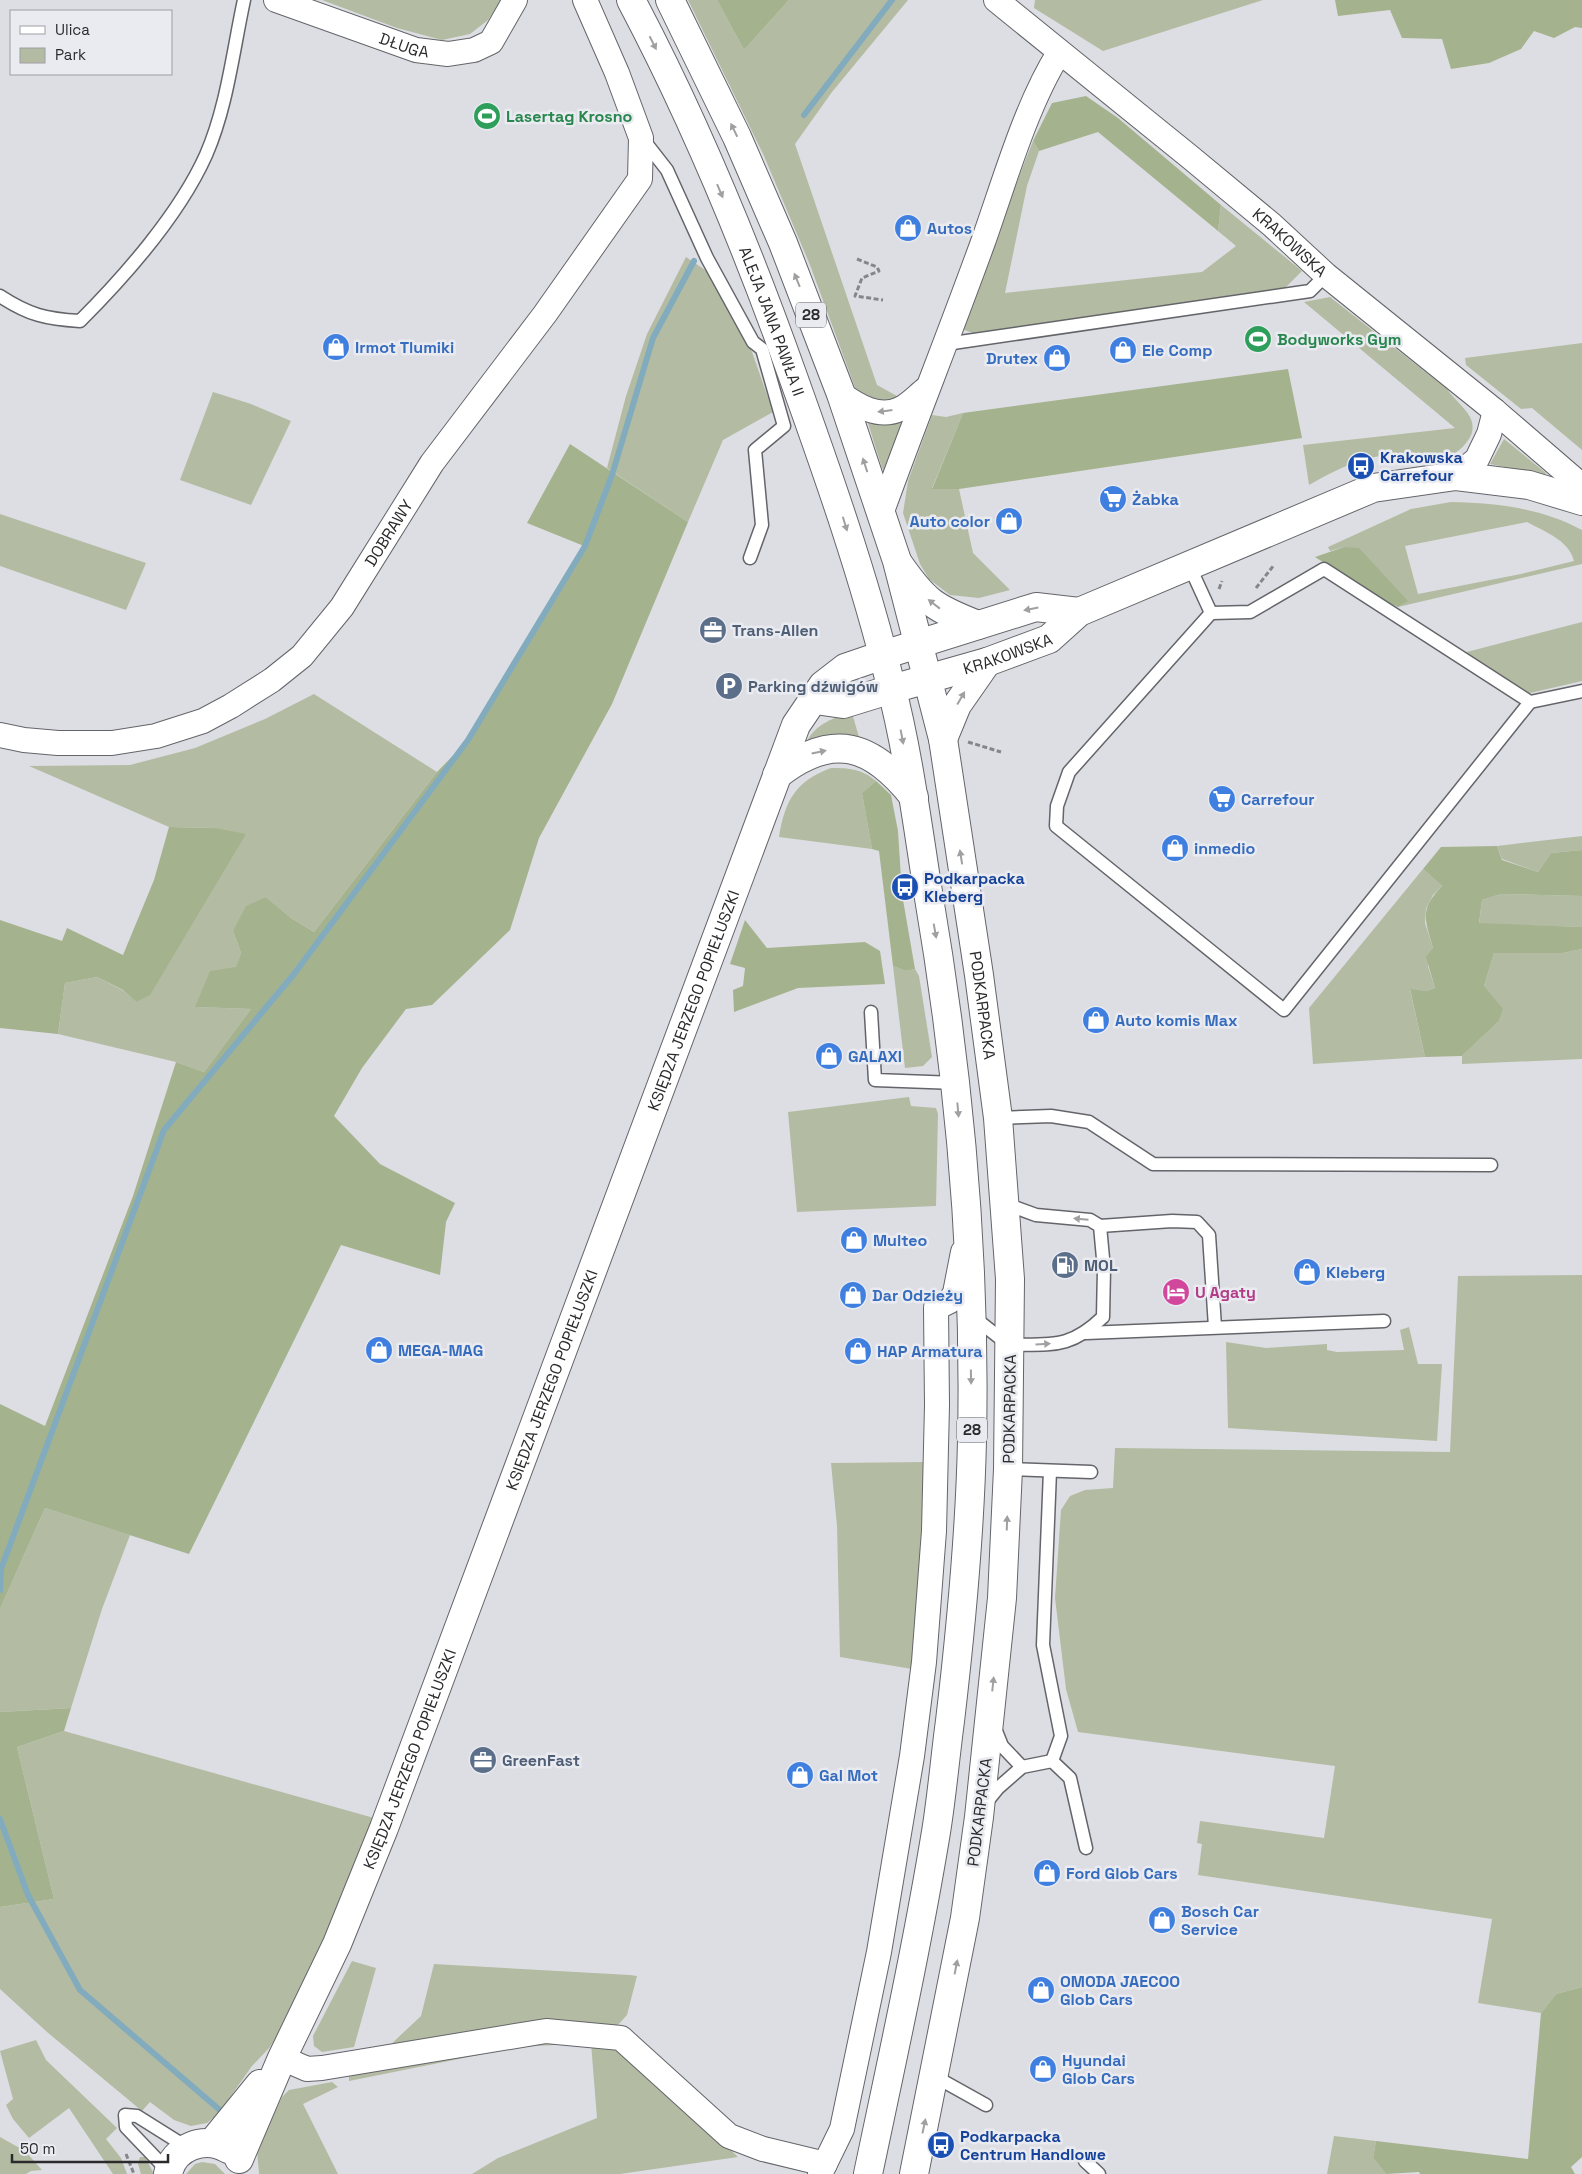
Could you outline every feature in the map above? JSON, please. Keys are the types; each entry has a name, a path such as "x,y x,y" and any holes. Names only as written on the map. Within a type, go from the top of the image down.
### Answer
{"main road":[{"name":"ALEJA JANA PAWŁA II","path":"631,0 702,149 768,310 841,511 883,655"},
{"name":"28","path":"670,0 737,137 782,243 841,394 897,561 919,643"},
{"name":"KRAKOWSKA","path":"928,680 987,662 1049,639 1079,612 1373,488 1456,476 1528,485 1582,501"},
{"path":"897,561 918,592 924,597 943,611 978,625"},
{"name":"KRAKOWSKA","path":"919,643 1036,607 1079,612"},
{"name":"KSIĘDZA JERZEGO POPIEŁUSZKI","path":"242,2166 282,2058 337,1944 384,1828 796,725 815,700 822,685 845,668 919,643"},
{"name":"PODKARPACKA","path":"914,2174 965,1918 979,1817 1005,1552 1010,1279 1006,1204 998,1118 976,956 955,741 928,680 919,643"},
{"name":"28","path":"868,2174 908,1986 937,1827 961,1627 972,1441 967,1231 956,1083 940,960 914,797 892,689 883,655"},
{"path":"955,741 957,705 987,662"},
{"path":"815,700 830,704 843,704 928,680"},
{"path":"777,775 797,760 809,755 846,749 863,751 900,779 914,797"},
{"name":"KSIĘDZA JERZEGO POPIEŁUSZKI","path":"168,2172 173,2160 200,2145 282,2058"},
{"path":"200,2145 222,2145 242,2166"}],"street":[{"name":"DŁUGA","path":"276,0 416,50 448,54 474,50 491,42 515,0"},
{"path":"585,0 617,73 642,138"},
{"name":"KRAKOWSKA","path":"996,0 1272,225 1326,275 1495,411 1582,486"},
{"path":"881,514 926,389 946,344 1018,145 1046,73 1059,53"},
{"name":"DOBRAWY","path":"0,735 24,740 58,743 112,743 156,736 203,721 231,706 272,680 302,656 342,607 432,462 546,314 640,178 642,138"},
{"path":"841,394 860,407 875,412 900,409 926,389"},
{"path":"1456,476 1478,459 1489,434 1495,411"},
{"path":"282,2058 307,2069 546,2031 621,2038 729,2136 822,2169 842,2129 869,2004 912,1756 924,1662 934,1531 937,1405 936,1308 950,1301 955,1293 967,1231"},
{"path":"936,1332 940,1326 953,1323 964,1330 970,1327"}],"lane":[{"path":"0,296 14,305 46,319 80,321 110,291 186,194 206,154 221,112 244,0"},
{"path":"642,138 667,170 707,258 753,342 762,349"},
{"path":"946,344 1310,291 1326,275"},
{"path":"768,310 762,349 784,426"},
{"path":"784,426 814,434"},
{"path":"750,558 762,525 755,450 784,426"},
{"path":"1189,565 1211,613"},
{"path":"1530,702 1324,569 1250,612 1211,613 1069,772 1057,806 1056,826 1284,1010 1530,702 1582,691"},
{"path":"871,1012 875,1080 956,1083"},
{"path":"998,1118 1051,1116 1088,1122 1153,1164 1491,1165"},
{"path":"1006,1204 1036,1215 1090,1220 1100,1226 1172,1220 1197,1222 1208,1235 1215,1328"},
{"path":"970,1327 1009,1345 1067,1342 1086,1333 1102,1317 1104,1269 1100,1226"},
{"path":"1086,1333 1384,1320"},
{"path":"1008,1469 1092,1472"},
{"path":"1050,1471 1043,1645 1060,1736 1052,1761"},
{"path":"990,1711 994,1729 1002,1746 1022,1767"},
{"path":"979,1817 987,1801 998,1788 1022,1767 1052,1761"},
{"path":"1052,1761 1070,1778 1086,1848"},
{"path":"934,2076 986,2105"},
{"path":"168,2172 126,2127 125,2115 137,2116 200,2145"},
{"path":"1085,2162 1099,2174"}],"path":[{"path":"857,259 877,267 880,271 862,278 855,296 883,300"},
{"path":"1253,591 1266,578 1274,565"},
{"path":"1219,594 1222,581"},
{"path":"955,741 1001,752"},
{"path":"124,2152 130,2159 134,2174"}],"green space":[{"path":"322,0 501,0 488,20 470,34 442,40 397,28"},
{"path":"688,0 717,0 744,50 789,0 908,0 832,92 795,144 877,385 897,396 919,380 907,397 878,403 857,393 810,265 764,156"},
{"path":"717,0 789,0 744,50"},
{"path":"1035,0 1263,0 1103,51 1034,8"},
{"path":"1335,0 1582,0 1582,28 1575,27 1554,38 1534,31 1521,49 1489,63 1451,69 1442,39 1402,38 1390,10 1338,16"},
{"path":"1086,96 1118,118 1221,205 1218,231 1098,132 1039,151 1033,141 1052,103"},
{"path":"1033,141 1039,151 1027,186 1005,293 1202,272 1236,246 1218,231 1221,205 1302,271 1285,288 975,334 959,328"},
{"path":"686,257 711,274 752,352 773,412 723,440 688,522 607,468 626,396 647,334"},
{"path":"1330,297 1447,389 1465,409 1473,425 1472,431 1468,441 1458,451 1438,458 1391,455 1361,460 1309,485 1303,445 1455,428 1304,302"},
{"path":"1582,343 1582,450 1532,408 1521,409 1466,365 1465,358"},
{"path":"1288,369 1302,438 959,489 932,489 963,413"},
{"path":"213,392 251,404 291,421 251,505 180,480"},
{"path":"963,413 932,488 959,489 973,553 1010,590 979,598 950,595 929,579 920,564 903,513 908,481 932,415 946,417"},
{"path":"908,416 885,471 882,468 867,420"},
{"path":"1504,439 1546,473 1545,475 1490,464"},
{"path":"570,444 688,522 612,704 539,838 510,930 432,1005 406,1009 362,1068 334,1116 380,1164 455,1203 446,1222 440,1275 341,1245 189,1554 45,1508 0,1609 0,1404 45,1426 133,1196 176,1062 204,1072 251,1009 195,1007 210,971 236,967 241,953 233,931 246,906 266,897 291,918 314,932 437,772 468,740 584,546 527,523"},
{"path":"1451,502 1502,505 1551,516 1582,530 1582,564 1398,607 1407,601 1376,568 1344,547 1330,551 1328,547 1411,509","holes":["1527,522 1562,542 1567,547 1574,561 1521,574 1418,594 1405,546"]},
{"path":"0,514 146,563 126,610 0,566"},
{"path":"1344,547 1359,548 1408,601 1398,607 1381,599 1315,557"},
{"path":"1582,622 1582,681 1530,693 1463,653"},
{"path":"314,694 437,772 314,932 291,918 266,897 233,931 241,953 236,968 196,1007 251,1009 204,1072 176,1062 58,1034 65,983 97,977 124,991 136,1002 215,828 169,827 29,766 130,765 195,748 265,719"},
{"path":"852,713 861,744 815,745 807,741 815,730 826,722"},
{"path":"831,768 855,770 866,774 876,781 862,793 872,849 779,837 785,812 794,794 809,779"},
{"path":"876,781 891,795 898,831 902,894 915,969 906,971 893,966 879,851 872,849 862,793"},
{"path":"169,827 215,828 246,834 150,995 136,1002 123,990 97,977 65,983 58,1034 0,1028 0,920 62,941 67,928 123,955 154,880"},
{"path":"1582,836 1582,850 1551,853 1538,872 1502,859 1497,846"},
{"path":"1497,846 1502,860 1538,872 1551,853 1582,850 1582,896 1501,894 1482,900 1479,923 1582,927 1582,949 1563,953 1494,953 1484,986 1503,1009 1498,1022 1462,1056 1425,1057 1410,989 1426,991 1435,988 1426,957 1433,948 1426,915 1430,902 1442,886 1423,869 1441,847"},
{"path":"1423,869 1442,886 1433,895 1426,909 1425,923 1433,948 1428,966 1435,988 1426,991 1410,990 1425,1057 1313,1064 1309,1008"},
{"path":"1501,894 1582,896 1582,927 1479,924 1482,900"},
{"path":"745,920 767,948 865,942 880,951 885,984 798,988 734,1012 733,990 743,986 745,968 730,964"},
{"path":"1582,949 1582,1059 1462,1064 1462,1056 1498,1022 1484,986 1494,953 1563,953"},
{"path":"893,966 906,971 915,969 919,976 932,1057 923,1066 905,1068"},
{"path":"909,1097 911,1106 936,1108 938,1114 936,1206 797,1212 788,1112"},
{"path":"1582,1275 1582,1987 1556,1994 1541,2013 1478,2003 1492,1919 1198,1875 1202,1844 1197,1843 1200,1821 1324,1838 1335,1766 1078,1732 1066,1689 1055,1598 1061,1510 1070,1496 1085,1490 1113,1488 1115,1448 1450,1452 1458,1276"},
{"path":"1409,1327 1418,1364 1442,1364 1437,1441 1228,1428 1226,1342 1266,1348 1327,1344 1327,1350 1337,1352 1404,1350 1400,1330"},
{"path":"926,1462 912,1669 840,1657 837,1526 831,1463"},
{"path":"45,1508 130,1535 102,1609 71,1708 0,1712 0,1609"},
{"path":"71,1708 64,1731 17,1747 54,1899 0,1907 0,1712"},
{"path":"64,1731 374,1818 330,1934 286,2022 270,2047 252,2066 218,2114 207,2123 191,2126 174,2120 150,2102 142,2111 47,2032 0,1989 0,1907 54,1899 17,1747"},
{"path":"352,1961 376,1968 354,2047 322,2052 314,2046 313,2036"},
{"path":"434,1964 637,1976 627,2015 617,2026 388,2047 421,2016"},
{"path":"1582,1987 1582,2157 1571,2167 1575,2174 1420,2174 1419,2172 1386,2174 1373,2158 1376,2141 1528,2159 1541,2013 1556,1994"},
{"path":"550,2036 591,2038 604,2044 617,2044 659,2080 738,2157 620,2174 472,2174 498,2158 597,2118 591,2043 519,2047 349,2081 349,2071"},
{"path":"36,2040 46,2060 117,2128 106,2139 121,2158 127,2174 113,2174 69,2108 29,2138 13,2119 6,2105 13,2099 0,2051"},
{"path":"332,2082 338,2087 303,2104 338,2174 259,2174 257,2151 282,2097 289,2090"},
{"path":"1334,2136 1376,2141 1373,2158 1386,2174 1327,2174"},
{"path":"0,2137 25,2151 42,2170 31,2171 26,2174 0,2174"},
{"path":"140,2157 145,2157 154,2174 141,2174 138,2164"},
{"path":"202,2162 215,2164 225,2174 186,2174 195,2164"}],"waterway":[{"path":"804,115 892,0"},
{"path":"0,1590 1,1569 164,1130 294,974 468,740 585,546 612,475 653,338 694,261"},
{"path":"0,1819 28,1895 80,1990 221,2111"}],"place":[{"name":"Lasertag Krosno","path":"487,116"},
{"name":"Autos","path":"908,228"},
{"name":"Bodyworks Gym","path":"1258,339"},
{"name":"Irmot Tlumiki","path":"336,347"},
{"name":"Ele Comp","path":"1123,350"},
{"name":"Drutex","path":"1057,358"},
{"name":"Krakowska Carrefour","path":"1361,466"},
{"name":"Żabka","path":"1113,499"},
{"name":"Auto color","path":"1009,521"},
{"name":"Trans-Allen","path":"713,630"},
{"name":"Parking dźwigów","path":"729,686"},
{"name":"Carrefour","path":"1222,799"},
{"name":"inmedio","path":"1175,848"},
{"name":"Podkarpacka Kleberg","path":"905,887"},
{"name":"Auto komis Max","path":"1096,1020"},
{"name":"GALAXI","path":"829,1056"},
{"name":"Multeo","path":"854,1240"},
{"name":"MOL","path":"1065,1265"},
{"name":"Kleberg","path":"1307,1272"},
{"name":"U Agaty","path":"1176,1292"},
{"name":"Dar Odzieży","path":"853,1295"},
{"name":"MEGA-MAG","path":"379,1350"},
{"name":"HAP Armatura","path":"858,1351"},
{"name":"GreenFast","path":"483,1760"},
{"name":"Gal Mot","path":"800,1775"},
{"name":"Ford Glob Cars","path":"1047,1873"},
{"name":"Bosch Car Service","path":"1162,1920"},
{"name":"OMODA JAECOO Glob Cars","path":"1041,1990"},
{"name":"Hyundai Glob Cars","path":"1043,2069"},
{"name":"Podkarpacka Centrum Handlowe","path":"941,2145"}]}
